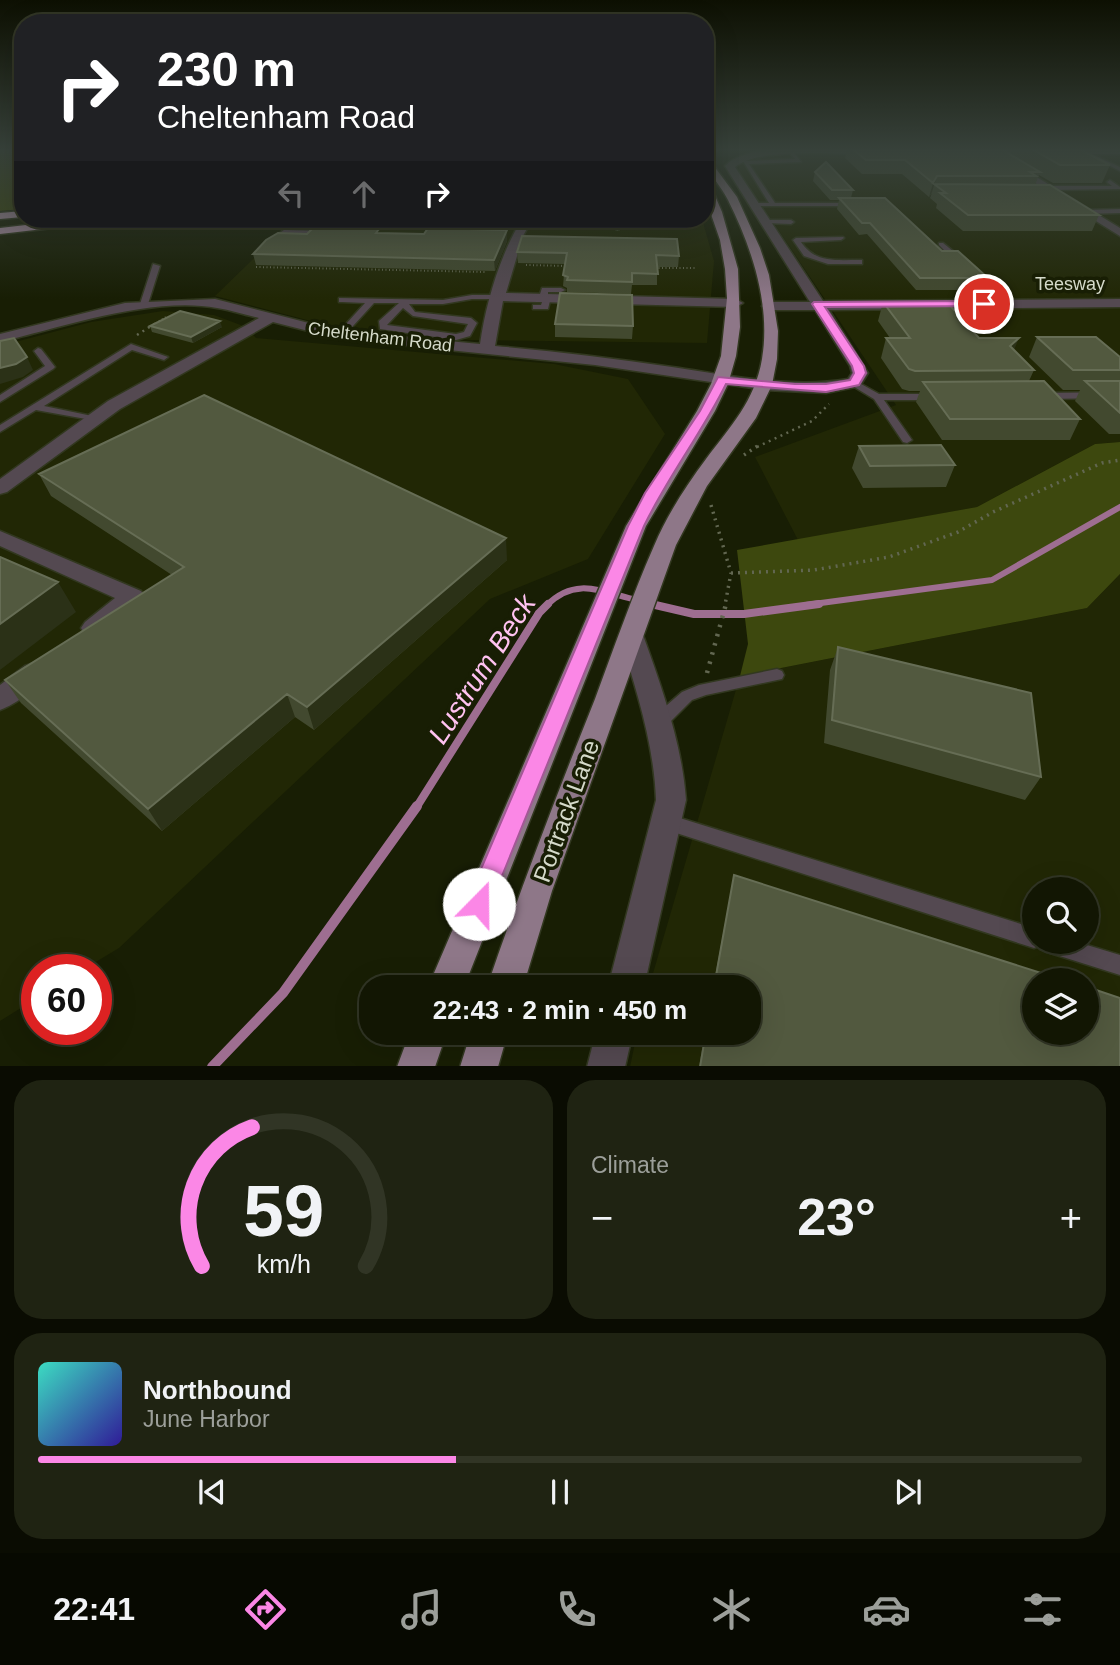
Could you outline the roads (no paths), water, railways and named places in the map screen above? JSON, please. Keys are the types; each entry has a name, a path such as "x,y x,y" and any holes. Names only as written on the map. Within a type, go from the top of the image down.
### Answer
{"main road":[{"name":"Portrack Lane","path":"509,975 536,891 654,572 684,508 710,467 751,414 765,385 770,353 769,306 751,235 733,199"},
{"name":"Portrack Lane","path":"451,975 652,493 707,411 722,380 734,336 736,303 733,269 714,211"},
{"path":"416,1066 424,1045"},
{"path":"478,1066 485,1045"}],"street":[{"path":"751,199 858,366 860,373 854,383"},
{"path":"1065,199 1120,233"},
{"path":"487,350 491,317 507,269 512,236 519,228"},
{"path":"498,297 736,303"},
{"name":"Cheltenham Road","path":"0,338 106,310 144,304 215,303 268,319 340,335 594,360 765,385 826,388 854,383"},
{"name":"Teesway","path":"769,306 1120,303"},
{"path":"0,488 93,419 268,319"},
{"path":"0,538 134,597 72,644"},
{"path":"629,975 671,800 670,782 651,694 634,629"},
{"path":"0,699 51,660"},
{"path":"606,1066 612,1045"}],"lane":[{"path":"769,199 773,205"},
{"path":"755,205 856,205"},
{"path":"1086,212 1120,211"},
{"path":"767,222 792,222"},
{"path":"284,232 339,233"},
{"path":"841,238 796,240 806,255 828,262 859,262"},
{"path":"941,244 1008,304"},
{"path":"144,304 156,266"},
{"path":"542,300 545,290 561,290"},
{"path":"342,300 443,302 472,297 498,297"},
{"path":"340,335 371,301"},
{"path":"405,302 407,309 413,314 468,320 456,337 383,327 382,323 405,302"},
{"path":"0,429 131,347 164,357"},
{"path":"0,399 50,367 38,351"},
{"path":"854,383 877,397 907,440"},
{"path":"1026,396 1120,396"},
{"path":"877,397 945,397"},
{"path":"34,407 93,419"},
{"path":"656,724 687,696 704,689 777,675"},
{"path":"667,822 1022,933"},
{"path":"1087,954 1120,964"}],"waterway":[{"name":"Lustrum Beck","path":"806,605 992,580 1120,507"},
{"name":"Lustrum Beck","path":"547,605 558,596 579,589 601,590 637,600"},
{"name":"Lustrum Beck","path":"648,603 658,605"},
{"name":"Lustrum Beck","path":"651,604 694,614 744,614 819,604"},
{"name":"Lustrum Beck","path":"416,808 539,613 547,605"},
{"name":"Lustrum Beck","path":"213,1066 283,993 417,806"}]}
